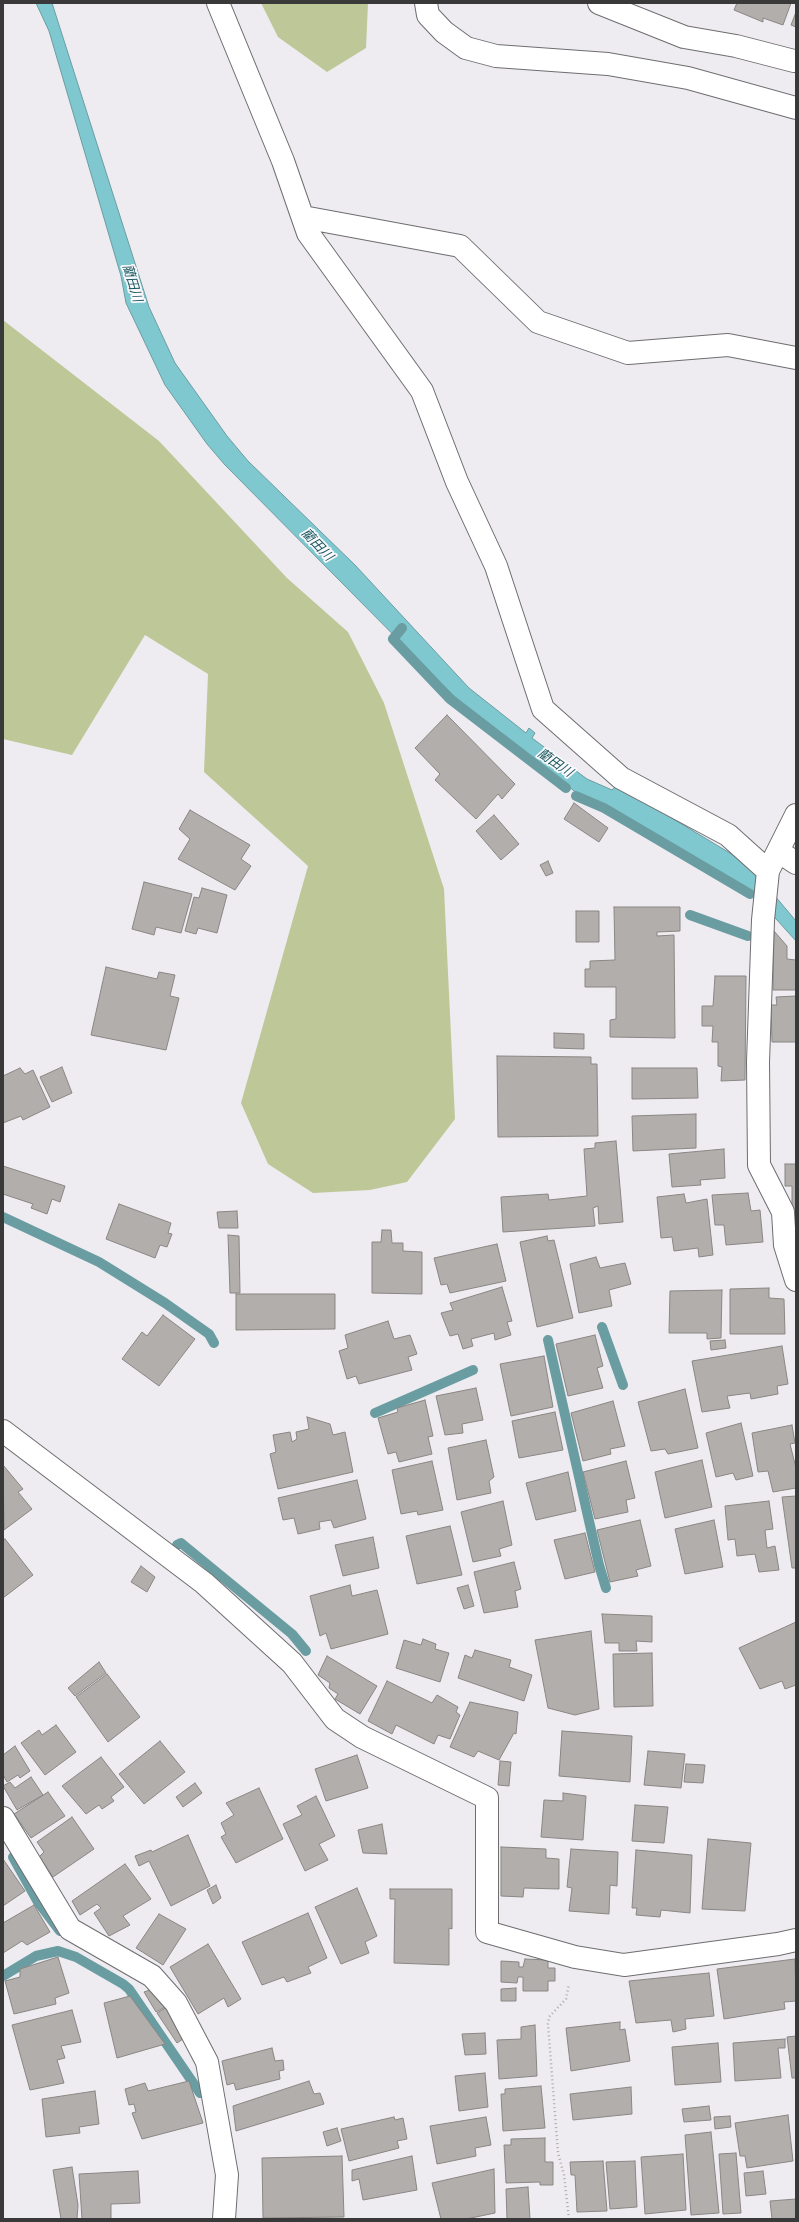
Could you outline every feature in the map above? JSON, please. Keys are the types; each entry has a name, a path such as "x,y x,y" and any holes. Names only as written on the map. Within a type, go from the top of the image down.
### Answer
{"street":[{"path":"218,3 282,161 308,233 422,391 458,482 496,566 543,709 621,778 728,835 768,871"},
{"path":"426,3 428,15 444,32 466,48 496,56 608,64 688,78 796,108"},
{"path":"600,3 684,37 736,46 794,61"},
{"path":"303,217 460,246 538,322 628,353 728,345 796,358"},
{"path":"796,815 768,871 762,920 758,1062 759,1165 783,1212 785,1245 796,1280"},
{"path":"778,851 796,863"},
{"path":"3,1431 204,1583 292,1663 335,1719 362,1737 487,1798 487,1932 575,1956 624,1965 778,1944 796,1940"},
{"path":"3,1818 70,1929 152,1976 176,2003 207,2062 227,2175 224,2219"}],"path":[{"path":"569,2219 564,2175 558,2153 548,2024 549,2018 566,1999 575,1956"}],"green space":[{"path":"261,3 368,3 366,48 327,72 278,37"},
{"path":"3,320 159,441 287,578 348,632 384,703 444,889 455,1119 407,1182 370,1190 313,1193 268,1164 241,1103 308,866 204,772 208,674 145,635 72,755 3,739"}],"water":[{"name":"藺田川","path":"36,3 52,3 149,307 175,363 227,436 248,461 355,565 469,688 526,733 529,728 535,733 532,738 587,779 612,790 617,785 748,864 796,921 796,941 749,889 608,806 578,794 454,696 225,465 207,444 165,385 126,303 121,276 49,31"}],"building":[{"path":"737,3 791,3 783,25 763,18 763,22 734,10"},
{"path":"796,12 796,27 791,25"},
{"path":"447,715 515,784 502,799 498,794 476,819 435,780 440,774 415,748"},
{"path":"574,803 608,828 599,842 564,819"},
{"path":"190,810 250,845 241,859 251,866 235,890 178,859 190,839 179,829"},
{"path":"494,815 519,844 501,860 476,831"},
{"path":"548,861 553,873 546,876 540,865"},
{"path":"144,882 192,894 181,933 156,927 154,935 132,929"},
{"path":"202,888 227,895 217,933 198,928 196,934 185,931 194,897 199,898"},
{"path":"614,907 680,907 680,931 657,932 657,936 674,935 675,1038 610,1037 610,1020 616,1019 616,987 585,987 585,969 590,969 590,961 615,960"},
{"path":"576,911 599,911 599,942 576,942"},
{"path":"774,931 787,946 787,959 796,960 796,990 773,990"},
{"path":"106,967 157,979 159,972 175,975 170,996 179,998 166,1050 91,1035"},
{"path":"715,976 746,976 745,1080 721,1081 722,1067 718,1066 718,1042 712,1042 713,1026 702,1026 702,1006 713,1006"},
{"path":"796,996 796,1042 772,1042 771,1005 777,1005 776,997"},
{"path":"554,1033 584,1034 584,1049 554,1048"},
{"path":"497,1056 591,1057 591,1064 597,1064 598,1136 498,1137"},
{"path":"62,1067 72,1093 52,1102 40,1077"},
{"path":"20,1068 25,1074 33,1070 50,1107 23,1120 21,1116 3,1123 3,1076"},
{"path":"632,1068 697,1068 698,1098 632,1099"},
{"path":"696,1114 696,1148 633,1151 632,1116"},
{"path":"616,1141 623,1222 599,1224 598,1206 593,1208 595,1226 503,1232 501,1197 548,1194 549,1200 587,1196 584,1149 595,1148 595,1143"},
{"path":"724,1149 725,1178 700,1180 701,1185 672,1187 669,1154"},
{"path":"785,1164 796,1164 796,1209 792,1209 792,1186 785,1186"},
{"path":"3,1166 65,1186 60,1202 52,1199 47,1214 31,1208 33,1204 3,1194"},
{"path":"748,1193 751,1211 760,1210 763,1242 726,1245 724,1225 715,1225 712,1195"},
{"path":"684,1194 686,1203 707,1199 713,1255 699,1257 698,1248 674,1251 672,1237 661,1238 657,1197"},
{"path":"119,1204 171,1223 168,1233 172,1234 167,1247 160,1245 155,1258 106,1239"},
{"path":"237,1211 238,1228 219,1228 217,1212"},
{"path":"382,1230 391,1230 392,1243 403,1243 403,1251 422,1252 422,1294 372,1293 372,1242 381,1242"},
{"path":"228,1235 239,1236 240,1293 230,1293"},
{"path":"547,1236 548,1241 554,1240 573,1318 537,1327 520,1242"},
{"path":"497,1244 506,1281 450,1293 447,1284 441,1285 434,1258"},
{"path":"596,1257 600,1268 625,1263 631,1284 609,1290 612,1306 579,1313 570,1264"},
{"path":"502,1287 512,1321 507,1322 511,1335 495,1340 494,1333 471,1339 473,1346 463,1349 458,1334 450,1336 441,1313 453,1310 450,1303"},
{"path":"769,1288 769,1298 784,1299 785,1334 730,1334 730,1289"},
{"path":"722,1290 721,1338 707,1339 707,1333 669,1333 670,1291"},
{"path":"236,1294 335,1294 335,1329 236,1330"},
{"path":"163,1315 195,1339 159,1386 122,1359 142,1332 147,1336"},
{"path":"388,1321 394,1339 410,1335 417,1354 408,1357 412,1370 359,1384 356,1376 347,1379 339,1351 348,1348 345,1335"},
{"path":"595,1335 603,1366 597,1368 603,1388 568,1396 556,1344"},
{"path":"725,1340 726,1348 711,1350 710,1341"},
{"path":"782,1346 788,1384 777,1386 778,1394 751,1399 750,1393 727,1396 730,1408 702,1412 692,1361"},
{"path":"544,1356 553,1407 511,1416 500,1364"},
{"path":"476,1388 483,1420 462,1424 463,1433 445,1435 436,1396"},
{"path":"685,1389 698,1448 668,1454 665,1449 651,1451 638,1402"},
{"path":"425,1400 433,1436 428,1437 432,1454 399,1462 396,1452 388,1454 378,1418 398,1412 397,1408"},
{"path":"613,1401 625,1446 610,1449 611,1454 583,1461 571,1413"},
{"path":"555,1412 563,1450 519,1458 512,1421"},
{"path":"307,1417 330,1424 333,1435 345,1432 353,1472 278,1489 270,1454 276,1452 273,1435 290,1432 292,1442 297,1439 296,1432 309,1429"},
{"path":"741,1423 753,1476 736,1480 733,1473 716,1477 706,1433"},
{"path":"792,1425 795,1443 790,1444 796,1468 796,1488 773,1492 768,1471 758,1472 752,1433"},
{"path":"486,1440 494,1477 489,1481 491,1493 457,1500 448,1448"},
{"path":"702,1460 712,1507 665,1518 655,1472"},
{"path":"432,1461 443,1510 418,1515 417,1511 401,1514 392,1470"},
{"path":"626,1461 635,1498 626,1500 628,1512 595,1519 583,1472"},
{"path":"3,1465 23,1489 18,1492 32,1509 4,1530"},
{"path":"568,1472 576,1511 536,1520 526,1483"},
{"path":"357,1480 366,1519 334,1528 331,1520 319,1522 320,1529 298,1534 294,1518 283,1520 278,1498"},
{"path":"796,1496 796,1568 792,1568 782,1497"},
{"path":"503,1501 512,1545 499,1549 501,1556 473,1562 461,1512"},
{"path":"769,1501 773,1529 765,1530 767,1548 775,1546 779,1570 759,1572 755,1554 737,1556 735,1539 728,1540 725,1506"},
{"path":"640,1520 651,1566 636,1570 638,1576 610,1582 597,1530"},
{"path":"714,1520 723,1567 685,1574 675,1529"},
{"path":"450,1526 462,1575 417,1584 406,1536"},
{"path":"585,1533 595,1572 565,1579 554,1540"},
{"path":"373,1537 379,1568 343,1576 335,1545"},
{"path":"5,1539 33,1575 3,1598 3,1540"},
{"path":"514,1562 521,1589 515,1591 518,1607 484,1613 474,1572"},
{"path":"141,1566 155,1577 147,1592 131,1582"},
{"path":"350,1585 352,1596 377,1590 388,1634 331,1649 326,1633 320,1636 310,1596"},
{"path":"468,1585 474,1606 464,1609 457,1588"},
{"path":"602,1614 652,1616 652,1642 636,1641 637,1651 619,1651 619,1643 605,1643"},
{"path":"796,1622 796,1685 785,1689 782,1681 760,1689 739,1648"},
{"path":"591,1631 599,1709 575,1715 548,1708 535,1640"},
{"path":"423,1639 436,1644 435,1649 449,1653 440,1682 396,1668 404,1640 421,1645"},
{"path":"475,1650 511,1660 509,1667 532,1675 524,1701 458,1678 465,1655 472,1658"},
{"path":"652,1653 653,1706 614,1707 613,1654"},
{"path":"327,1656 377,1686 360,1714 335,1699 338,1694 329,1688 330,1683 318,1675"},
{"path":"99,1662 106,1673 75,1696 68,1688"},
{"path":"107,1674 140,1717 108,1742 76,1697"},
{"path":"387,1681 432,1703 437,1695 458,1707 456,1712 460,1715 450,1739 438,1735 434,1744 396,1725 392,1734 368,1721"},
{"path":"470,1702 518,1712 516,1734 514,1733 499,1760 478,1751 474,1757 450,1747"},
{"path":"56,1725 76,1752 45,1775 21,1743 39,1730 42,1735"},
{"path":"562,1731 632,1736 630,1782 559,1776"},
{"path":"160,1741 185,1772 144,1804 119,1774"},
{"path":"15,1746 30,1771 20,1778 18,1775 7,1782 3,1775 3,1755"},
{"path":"648,1751 685,1754 681,1788 644,1785"},
{"path":"357,1755 368,1788 326,1801 315,1769"},
{"path":"101,1757 124,1787 111,1797 114,1801 102,1809 99,1805 86,1814 62,1786"},
{"path":"500,1761 511,1762 509,1786 498,1785"},
{"path":"686,1764 705,1765 703,1783 684,1782"},
{"path":"31,1777 43,1795 17,1810 3,1786 10,1782 15,1788"},
{"path":"195,1783 202,1793 183,1807 176,1797"},
{"path":"259,1788 283,1839 236,1863 221,1837 226,1834 221,1823 234,1815 226,1803"},
{"path":"48,1792 65,1816 31,1838 14,1814"},
{"path":"563,1793 586,1796 583,1840 541,1837 544,1800 563,1801"},
{"path":"316,1796 335,1836 319,1844 328,1860 305,1871 283,1824 302,1815 297,1806"},
{"path":"635,1805 668,1807 664,1843 632,1841"},
{"path":"72,1817 94,1849 53,1877 39,1857 44,1852 37,1842"},
{"path":"382,1824 387,1854 363,1853 358,1830"},
{"path":"188,1835 210,1886 171,1906 149,1861 139,1866 135,1856 151,1850 152,1852"},
{"path":"708,1839 751,1843 745,1911 702,1909"},
{"path":"501,1847 546,1849 546,1858 559,1859 559,1889 524,1888 523,1897 501,1896"},
{"path":"571,1849 618,1852 617,1886 610,1885 609,1914 569,1911 572,1888 567,1887"},
{"path":"636,1850 692,1855 690,1913 661,1910 660,1917 636,1915 637,1908 632,1908"},
{"path":"3,1859 25,1891 3,1906"},
{"path":"125,1864 151,1899 123,1916 130,1925 109,1936 94,1913 101,1908 97,1904 80,1915 72,1901"},
{"path":"216,1885 221,1898 213,1904 207,1890"},
{"path":"357,1888 377,1936 365,1942 369,1953 341,1964 315,1907"},
{"path":"390,1889 452,1889 452,1929 449,1928 449,1965 394,1963 395,1899 390,1899"},
{"path":"34,1905 50,1932 27,1945 22,1941 3,1953 3,1923"},
{"path":"308,1913 327,1958 308,1967 311,1973 287,1982 284,1977 262,1985 242,1942"},
{"path":"159,1914 186,1929 163,1965 136,1948"},
{"path":"208,1944 241,1999 228,2007 224,1998 198,2014 170,1967"},
{"path":"58,1957 69,1993 55,1998 56,2004 14,2014 5,1981 20,1977 20,1969"},
{"path":"525,1959 548,1960 548,1968 555,1968 555,1981 548,1981 548,1991 523,1991 523,1977 518,1977 517,1983 501,1982 501,1961 519,1962 519,1967 523,1967"},
{"path":"795,1959 796,2001 784,2002 785,2009 724,2019 717,1969"},
{"path":"709,1973 714,2016 685,2019 686,2029 673,2032 671,2020 636,2023 629,1981"},
{"path":"516,1988 516,2001 501,2001 501,1989"},
{"path":"153,1989 165,2007 156,2012 144,1992"},
{"path":"130,1996 165,2044 117,2058 104,2003"},
{"path":"167,2007 186,2037 177,2043 157,2013"},
{"path":"72,2010 81,2042 61,2046 65,2058 57,2060 64,2083 30,2090 12,2025"},
{"path":"620,2022 620,2030 625,2029 630,2061 571,2071 566,2028"},
{"path":"535,2025 537,2076 499,2079 497,2040 521,2039 521,2027"},
{"path":"485,2033 486,2054 465,2055 462,2034"},
{"path":"796,2036 796,2078 792,2078 787,2037"},
{"path":"785,2039 785,2048 778,2048 781,2078 735,2081 733,2043"},
{"path":"718,2043 721,2082 675,2085 672,2047"},
{"path":"272,2048 275,2061 283,2060 284,2070 279,2071 280,2079 236,2090 234,2083 227,2085 222,2061"},
{"path":"485,2073 488,2107 459,2111 455,2076"},
{"path":"189,2081 203,2123 142,2139 132,2113 136,2112 134,2104 129,2105 125,2089 145,2083 148,2091"},
{"path":"309,2081 314,2094 320,2093 324,2104 236,2131 233,2106"},
{"path":"541,2086 545,2128 503,2131 501,2094 505,2094 505,2089"},
{"path":"631,2087 632,2114 573,2120 570,2094"},
{"path":"95,2091 99,2124 79,2127 80,2133 46,2137 42,2099"},
{"path":"709,2106 711,2120 684,2122 682,2109"},
{"path":"788,2115 793,2161 747,2168 745,2156 740,2156 735,2123"},
{"path":"730,2116 731,2127 715,2129 714,2117"},
{"path":"394,2117 395,2120 403,2118 407,2139 397,2141 399,2148 349,2161 341,2129"},
{"path":"486,2117 491,2145 475,2148 476,2156 437,2164 430,2126"},
{"path":"337,2128 341,2141 327,2146 323,2132"},
{"path":"711,2132 719,2213 691,2215 685,2135"},
{"path":"545,2138 545,2162 553,2162 553,2185 540,2185 540,2182 506,2183 504,2145 511,2145 511,2139"},
{"path":"736,2153 741,2213 723,2214 719,2154"},
{"path":"683,2154 686,2210 645,2214 641,2157"},
{"path":"342,2156 344,2217 263,2218 262,2158"},
{"path":"412,2156 417,2190 363,2200 359,2179 352,2181 352,2170"},
{"path":"603,2161 607,2211 577,2212 575,2175 571,2175 570,2162"},
{"path":"635,2161 637,2207 610,2209 606,2162"},
{"path":"72,2167 78,2205 77,2219 61,2219 53,2170"},
{"path":"494,2169 495,2213 466,2219 441,2219 432,2183"},
{"path":"138,2171 140,2203 111,2204 111,2219 82,2219 79,2174"},
{"path":"763,2171 766,2194 746,2196 744,2173"},
{"path":"528,2187 530,2219 507,2219 506,2189"},
{"path":"796,2199 796,2219 772,2219 770,2201"}],"waterway":[{"name":"藺田川","path":"402,628 393,639 450,699 566,788"},
{"path":"576,796 604,808 750,894"},
{"path":"690,915 748,936"},
{"path":"3,1217 99,1262 165,1303 209,1334 214,1343"},
{"path":"602,1327 623,1385"},
{"path":"548,1340 599,1565 606,1588"},
{"path":"375,1413 473,1370"},
{"path":"177,1545 181,1543 292,1634 306,1651"},
{"path":"13,1857 38,1902 60,1931"},
{"path":"3,1976 36,1956 58,1951 76,1957 123,1984 129,1989 200,2093"}]}
